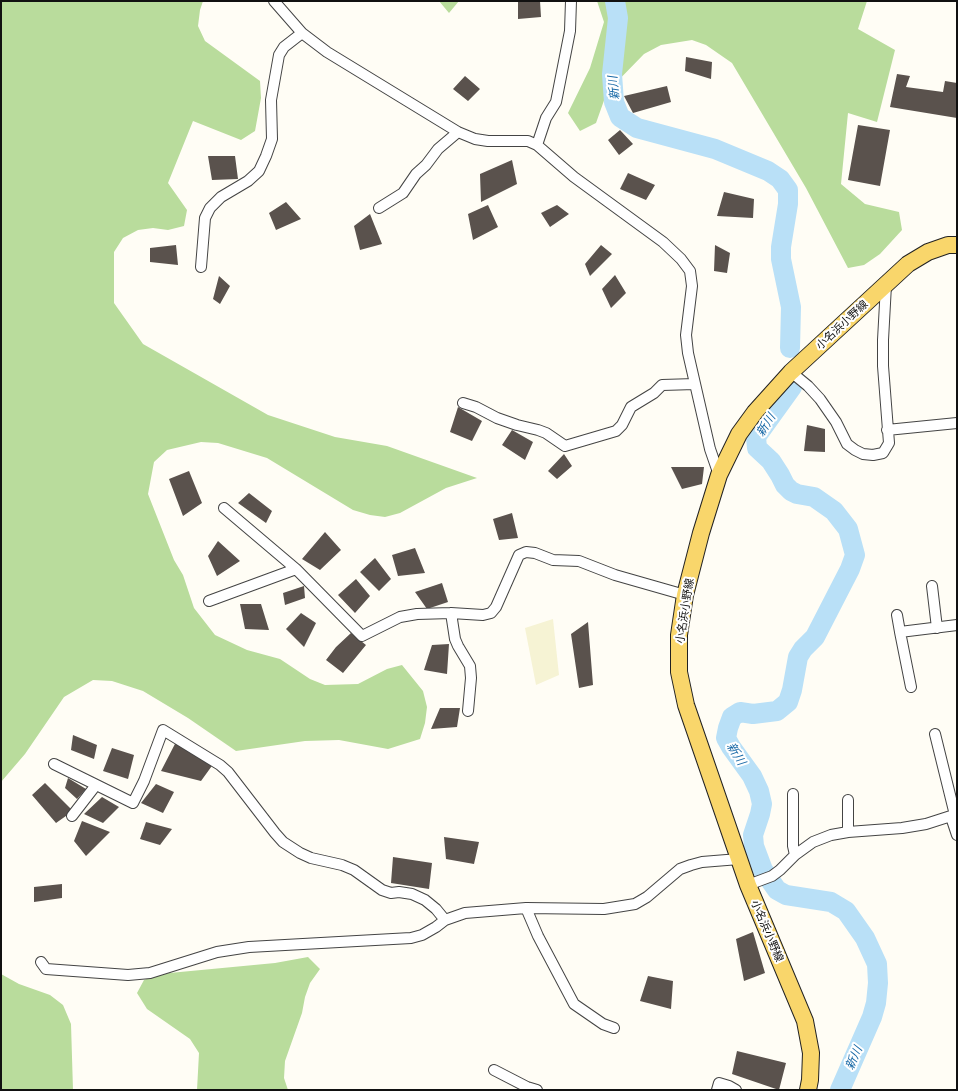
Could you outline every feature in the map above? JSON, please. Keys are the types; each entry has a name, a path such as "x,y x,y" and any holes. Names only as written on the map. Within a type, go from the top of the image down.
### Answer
{"main road":[{"name":"小名浜小野線","path":"808,1090 811,1053 805,1021 752,883 739,859 686,705 679,672 679,635 686,595 701,533 719,475 738,434 755,412 791,372 908,264 928,252 948,245 957,245"}],"street":[{"path":"274,1 302,33 327,52 458,132 475,139 488,141 528,141 537,145 574,177 663,242 681,259 690,271 692,286 686,334 688,353 710,449 719,475"},
{"path":"537,145 546,118 556,102 570,32 571,1"},
{"path":"201,267 205,218 210,208 221,197 248,181 259,171 272,139 272,100 279,54 284,47 302,33"},
{"path":"379,208 403,193 416,174 426,165 438,149 458,132"},
{"path":"791,372 808,386 820,399 836,422 846,444 864,454 873,456 883,453 889,443 883,366 886,285"},
{"path":"463,403 476,407 497,418 538,430 565,446 616,431 622,426 631,407 654,393 662,385 695,384"},
{"path":"887,430 957,423"},
{"path":"224,508 296,569 362,636 400,617 417,614 451,613 483,615 491,613 496,608 519,555 526,552 535,553 553,560 579,561 615,575 686,595"},
{"path":"209,602 296,569"},
{"path":"932,586 937,628"},
{"path":"451,613 455,639 470,666 468,711"},
{"path":"897,615 911,687"},
{"path":"900,632 957,625"},
{"path":"54,764 133,803 144,781 163,730 220,765 228,772 275,834 283,842 300,854 342,865 354,870 382,890 391,893 398,892 412,894 425,900 436,908 445,920"},
{"path":"935,734 954,815 957,835"},
{"path":"72,816 96,785"},
{"path":"793,794 793,846 795,855"},
{"path":"848,800 848,832"},
{"path":"752,883 772,876 812,842 831,835 848,832 902,828 926,824 954,815"},
{"path":"41,962 46,969 128,975 150,972 217,952 249,947 411,938 436,927 445,920 465,913 526,908 604,909 635,904 648,896 680,869 702,862 739,859"},
{"path":"526,908 538,936 574,1004 603,1024 614,1028"},
{"path":"494,1070 527,1087 537,1090"},
{"path":"717,1090 718,1083 736,1090"}],"shaded area":[{"path":"553,619 559,675 536,685 525,628"}],"green space":[{"path":"1,1 203,1 198,26 205,41 260,81 261,98 255,131 241,140 193,121 168,183 187,210 184,226 168,230 153,228 138,230 123,238 114,252 114,303 143,344 268,415 335,437 387,446 477,478 446,488 400,513 385,517 370,515 353,510 267,458 218,443 201,442 167,450 154,462 148,494 174,560 183,575 194,608 215,635 247,650 280,659 310,679 325,685 358,684 387,669 402,665 423,691 427,707 425,723 420,739 388,749 339,740 305,741 236,751 188,718 143,691 112,681 93,680 64,697 25,754 1,782"},
{"path":"439,1 459,1 449,13"},
{"path":"597,1 867,1 858,29 895,50 877,122 848,113 841,184 865,204 899,212 902,230 880,254 864,265 848,268 806,188 732,63 706,45 692,40 661,45 644,54 607,92 596,123 580,131 568,113 590,68 604,22"},
{"path":"308,957 320,969 310,983 305,997 302,1013 285,1061 284,1078 288,1090 197,1090 199,1053 190,1039 147,1009 137,993 144,980 159,974 275,963"},
{"path":"1,974 19,984 50,995 63,1005 71,1024 73,1090 1,1090"}],"building":[{"path":"518,1 540,1 541,17 518,19"},
{"path":"686,57 712,62 711,79 685,71"},
{"path":"897,74 910,76 906,87 943,92 945,81 957,83 957,118 890,107"},
{"path":"465,76 480,89 468,101 453,89"},
{"path":"667,86 671,102 633,113 624,96"},
{"path":"858,125 890,130 880,186 848,180"},
{"path":"620,130 633,144 619,155 608,140"},
{"path":"208,156 235,156 238,179 212,180"},
{"path":"512,160 517,184 481,202 480,174"},
{"path":"628,173 655,185 646,200 620,189"},
{"path":"724,192 754,199 753,218 717,216"},
{"path":"286,202 301,219 276,230 269,213"},
{"path":"488,205 498,227 473,240 468,214"},
{"path":"557,205 569,214 550,227 541,213"},
{"path":"370,214 382,244 360,250 354,226"},
{"path":"176,245 178,265 150,262 150,248"},
{"path":"601,245 612,254 590,276 585,264"},
{"path":"715,245 730,253 727,273 714,271"},
{"path":"615,275 626,293 611,308 602,289"},
{"path":"219,276 230,286 220,304 213,299"},
{"path":"458,407 482,421 472,441 450,432"},
{"path":"807,425 825,429 825,452 804,451"},
{"path":"512,430 533,442 525,460 502,445"},
{"path":"564,454 572,466 557,479 548,471"},
{"path":"671,467 704,467 702,484 682,489"},
{"path":"189,471 202,503 183,516 169,479"},
{"path":"249,493 272,511 266,523 238,503"},
{"path":"512,513 518,538 499,540 493,519"},
{"path":"325,532 341,550 320,570 302,559"},
{"path":"218,541 240,561 217,576 208,556"},
{"path":"415,548 425,573 398,576 392,555"},
{"path":"375,558 391,579 379,591 360,572"},
{"path":"356,579 370,596 355,613 338,595"},
{"path":"442,583 448,602 427,609 415,592"},
{"path":"304,586 305,598 285,605 283,593"},
{"path":"240,604 261,604 269,630 245,629"},
{"path":"301,613 316,623 304,647 286,629"},
{"path":"588,622 593,685 579,688 571,634"},
{"path":"351,633 366,645 343,673 326,660 336,647"},
{"path":"449,644 447,674 424,670 432,645"},
{"path":"440,708 460,708 457,727 431,729"},
{"path":"73,735 97,745 94,759 71,750"},
{"path":"177,740 214,763 201,781 161,771"},
{"path":"112,748 134,755 128,779 103,771"},
{"path":"68,778 86,789 77,799 65,788"},
{"path":"45,783 73,811 56,823 32,795"},
{"path":"156,784 174,792 163,813 141,803"},
{"path":"102,797 119,807 103,823 84,814"},
{"path":"82,821 110,832 86,856 74,841"},
{"path":"146,822 172,829 160,845 140,839"},
{"path":"444,837 479,842 474,864 446,859"},
{"path":"393,857 432,863 429,889 391,883"},
{"path":"62,884 62,898 34,902 34,887"},
{"path":"753,932 765,973 744,981 736,939"},
{"path":"648,976 673,981 671,1009 640,1001"},
{"path":"737,1051 786,1063 779,1090 732,1074"}],"waterway":[{"name":"新川","path":"615,1 618,18 612,74 614,102 620,117 637,128 715,149 768,171 780,179 788,190 788,204 781,247 781,259 791,307 790,348"},
{"name":"新川","path":"792,387 756,437 757,448 771,461 785,485 791,491 797,494 814,497 834,511 848,529 855,555 850,569 815,637 803,649 798,657 792,690 788,702 777,711 753,714 740,712 732,717 726,738 752,776 759,791 762,804 753,835 754,846 763,870 777,890 786,895 831,902 846,911 865,938 877,964 878,983 876,1003 872,1017 840,1090"}]}
